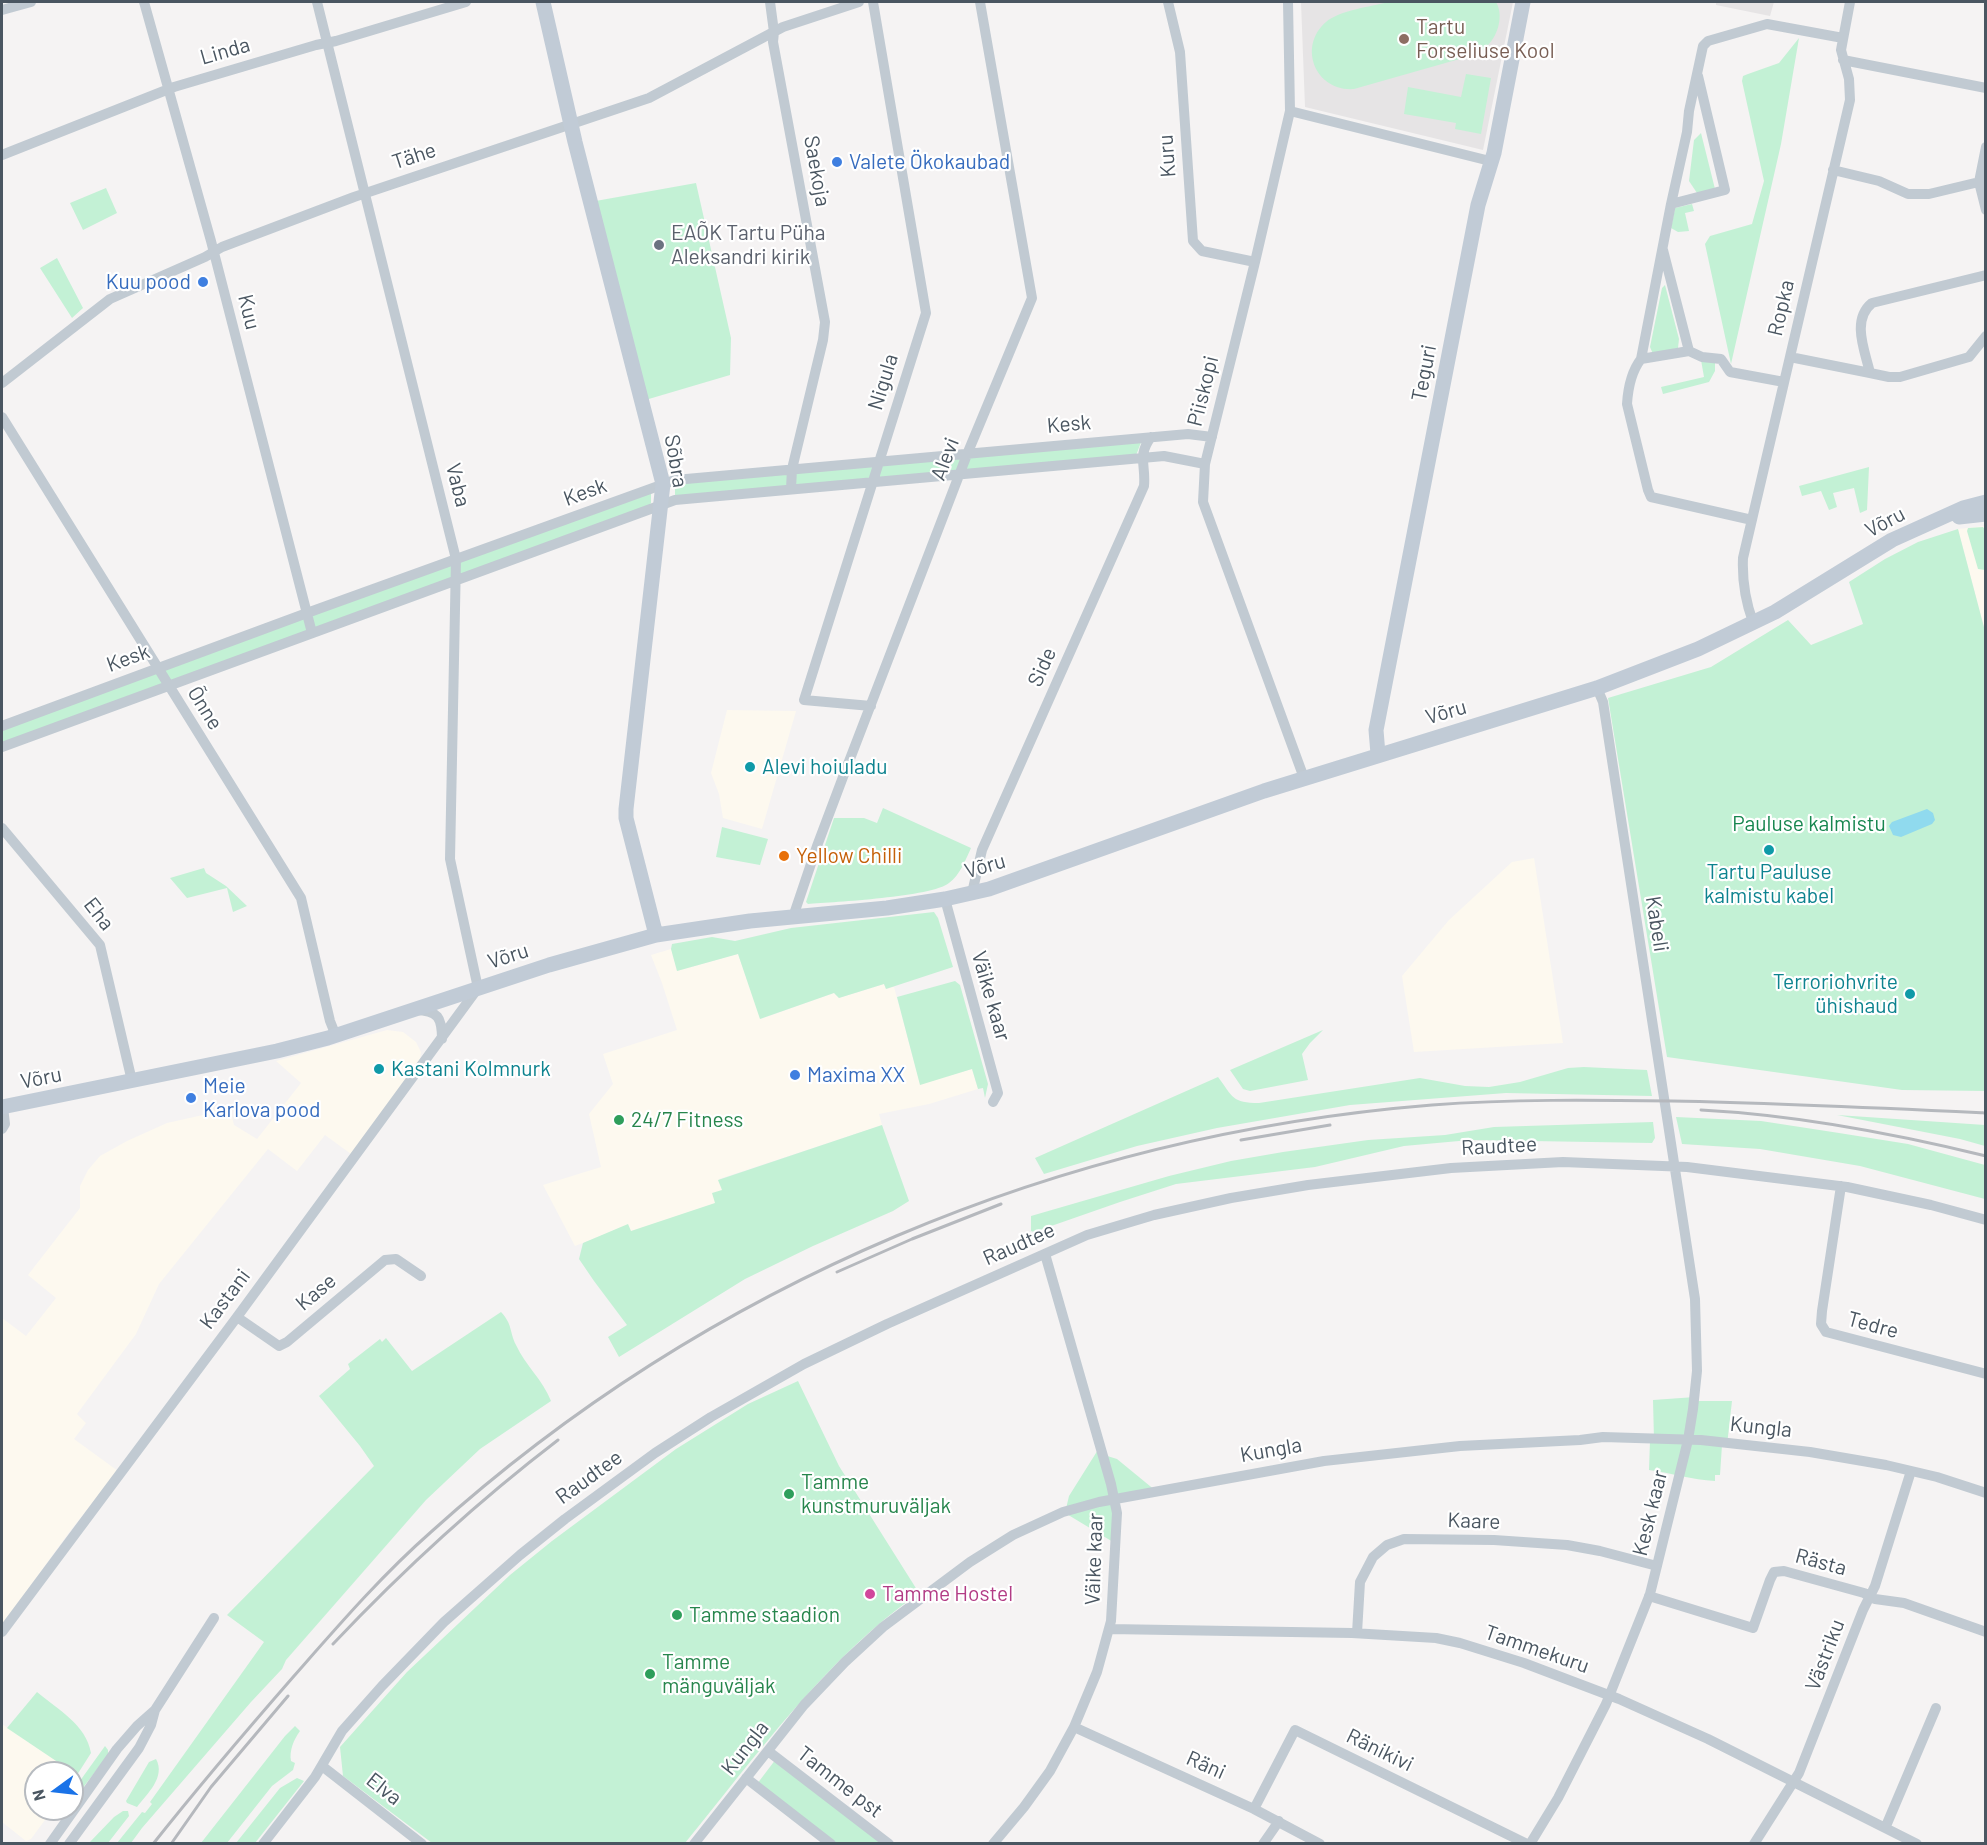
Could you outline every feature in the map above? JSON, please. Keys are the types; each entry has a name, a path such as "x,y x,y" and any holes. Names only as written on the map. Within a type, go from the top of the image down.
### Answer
{"main road":[{"name":"Sõbra","path":"543,2 571,124 663,484 626,809 626,819 656,935"},
{"name":"Teguri","path":"1378,754 1376,730 1378,718 1475,216 1494,153 1523,2"},
{"name":"Võru","path":"2,1107 276,1051 336,1036 478,988 656,935 703,927 887,908 989,889 1304,778 1597,688 1698,649 1775,612 1892,540 1935,519 1986,502"},
{"name":"Võru","path":"1935,519 1986,514"}],"street":[{"path":"2,10 31,2"},
{"name":"Kuu","path":"144,2 214,252 312,633"},
{"name":"Vaba","path":"316,2 456,559 450,859 478,988"},
{"name":"Linda","path":"2,155 169,89 466,2"},
{"name":"Saekoja","path":"770,2 773,42 825,322 824,340 792,469 791,489"},
{"name":"Tähe","path":"2,384 110,299 214,252 365,193 650,98 783,27 859,2"},
{"name":"Nigula","path":"871,706 804,700 926,313 873,2"},
{"name":"Alevi","path":"793,917 817,846 968,452 1032,298 980,2"},
{"name":"Kuru","path":"1168,2 1180,52 1192,241 1202,251 1255,262"},
{"name":"Piiskopi","path":"1287,2 1290,111 1205,464 1203,502 1304,778"},
{"name":"Ropka","path":"1753,622 1746,604 1743,558 1850,100 1849,79 1841,50 1850,2"},
{"path":"1752,520 1651,497 1627,404 1627,391 1634,369 1641,359 1703,46 1708,41 1767,24 1843,38"},
{"path":"1843,60 1986,88"},
{"path":"1671,204 1725,190 1697,74"},
{"path":"1290,111 1490,161"},
{"path":"1986,147 1979,182 1986,210"},
{"path":"1833,170 1878,181 1908,194 1929,194 1979,182"},
{"path":"1662,247 1689,351"},
{"path":"1870,373 1860,331 1865,308 1872,303 1986,275"},
{"path":"1790,357 1889,377 1900,376 1969,357 1986,336"},
{"path":"1641,359 1689,351 1702,357 1721,359 1730,372 1784,382"},
{"name":"Õnne","path":"2,417 301,898 330,1021 336,1036"},
{"name":"Kesk","path":"2,726 675,480 1188,434 1212,437"},
{"path":"1142,458 1144,447 1152,437"},
{"name":"Kesk","path":"2,747 675,500 1164,456 1205,464"},
{"name":"Side","path":"972,893 982,850 1143,486 1145,472 1142,458"},
{"name":"Kabeli","path":"1597,688 1603,702 1674,1167"},
{"name":"Eha","path":"2,828 100,945 132,1081"},
{"name":"Väike kaar","path":"945,899 998,1093 993,1102"},
{"name":"Kastani","path":"2,1632 478,988"},
{"path":"415,1010 432,1013 439,1018 442,1026 442,1039"},
{"path":"2,1107 5,1125 2,1129"},
{"name":"Raudtee","path":"263,1844 322,1766 342,1731 382,1686 444,1622 519,1555 565,1519 655,1453 711,1417 804,1364 1077,1239 1121,1224 1231,1198 1308,1185 1396,1173 1563,1162 1674,1167 1841,1186 1930,1205 1986,1220"},
{"name":"Kesk kaar","path":"1529,1844 1558,1798 1610,1695 1649,1596 1688,1440 1697,1371 1695,1299 1674,1167"},
{"name":"Tedre","path":"1841,1186 1822,1311 1821,1324 1826,1332 1986,1374"},
{"name":"Väike kaar","path":"993,1844 1050,1771 1074,1726 1097,1672 1112,1621 1117,1513 1111,1484 1045,1254"},
{"name":"Kase","path":"237,1317 279,1346 384,1260 396,1259 421,1276"},
{"name":"Kungla","path":"694,1844 804,1705 883,1627 970,1562 1013,1535 1063,1512 1114,1499 1324,1461 1460,1446 1603,1437 1701,1440 1810,1452 1886,1465 1937,1477 1986,1493"},
{"name":"Västriku","path":"1754,1844 1799,1773 1875,1586 1911,1471"},
{"name":"Kaare","path":"1357,1633 1360,1582 1373,1557 1387,1545 1404,1539 1494,1540 1568,1545 1657,1566"},
{"name":"Rästa","path":"1649,1596 1754,1628 1774,1572 1784,1571 1904,1604 1986,1632"},
{"path":"50,1844 117,1749 155,1710 214,1618"},
{"name":"Tammekuru","path":"1109,1629 1357,1633 1436,1638 1460,1643 1524,1663 1610,1695 1708,1739 1886,1826 1917,1844"},
{"path":"1886,1826 1936,1708"},
{"path":"69,1844 139,1748 151,1725 155,1710"},
{"name":"Räni","path":"1074,1726 1254,1809 1320,1844"},
{"name":"Ränikivi","path":"1254,1809 1295,1730 1529,1844"},
{"name":"Tamme pst","path":"768,1751 889,1844"},
{"name":"Elva","path":"322,1766 422,1844"},
{"path":"747,1778 831,1844"},
{"path":"1263,1844 1279,1821"}],"shaded area":[{"name":"Tartu Forseliuse Kool","path":"1301,2 1513,2 1483,150 1305,107"},
{"path":"1716,2 1774,2 1770,16 1716,5"},
{"path":"1985,526 1985,631 1958,529"},
{"path":"727,710 796,711 762,829 723,818 719,794 711,773"},
{"path":"1534,858 1563,1043 1414,1052 1402,976 1449,920 1512,862"},
{"path":"671,949 677,971 738,954 761,1019 834,993 839,998 884,984 886,989 894,987 920,1084 972,1069 978,1089 929,1104 879,1114 882,1125 719,1179 722,1190 716,1203 631,1232 628,1225 575,1246 543,1185 601,1167 589,1114 613,1084 603,1054 677,1030 651,955"},
{"path":"387,1030 403,1032 416,1042 421,1052 420,1060 351,1154 325,1135 297,1171 268,1149 159,1284 136,1334 77,1414 86,1423 74,1439 118,1471 70,1531 2,1625 2,1318 26,1336 56,1298 28,1275 80,1208 80,1186 88,1170 100,1156 167,1123 230,1109 234,1125 257,1139 301,1083 276,1061"},
{"path":"2,1724 56,1761 24,1761 24,1821 44,1821 31,1839 26,1841 2,1822"}],"green space":[{"path":"1388,2 1496,2 1500,13 1499,25 1491,42 1481,51 1470,56 1354,89 1341,88 1321,76 1312,55 1313,43 1317,32 1326,22 1356,9"},
{"path":"1799,38 1781,144 1731,364 1705,244 1710,236 1752,224 1764,181 1742,81 1743,76 1779,63"},
{"path":"1466,74 1491,78 1481,134 1455,129 1456,123 1404,114 1408,87 1461,97"},
{"path":"1701,133 1715,189 1697,193 1689,181 1694,140"},
{"path":"696,183 731,338 730,375 642,401 590,202"},
{"path":"106,188 117,213 83,230 70,203"},
{"path":"1692,204 1694,211 1685,213 1689,231 1678,232 1671,228 1675,208"},
{"path":"57,258 83,308 72,318 40,268"},
{"path":"1665,285 1679,339 1678,348 1653,354 1650,347 1662,288"},
{"path":"1701,360 1715,362 1715,371 1709,382 1663,394 1661,387 1704,377"},
{"path":"1143,437 1135,458 675,500 675,480"},
{"path":"1869,467 1867,510 1860,513 1854,488 1833,493 1837,507 1829,510 1821,491 1802,496 1799,486"},
{"path":"651,489 651,503 646,510 2,747 2,726"},
{"path":"1983,527 1985,530 1985,570 1978,569 1967,531 1968,528"},
{"name":"Pauluse kalmistu","path":"1958,529 1985,631 1985,1091 1902,1090 1667,1057 1608,698 1711,667 1788,620 1811,645 1863,624 1849,582 1885,559 1918,542"},
{"path":"883,808 971,848 956,876 939,888 923,892 808,904 806,902 834,818 864,818 877,823"},
{"path":"722,827 768,839 760,865 716,857"},
{"path":"204,868 206,873 226,886 247,906 233,912 227,888 187,898 170,878"},
{"path":"934,912 938,918 953,967 886,989 884,984 839,998 834,993 760,1019 738,954 677,971 671,949 672,944 712,937 735,941 791,928"},
{"path":"955,981 960,985 988,1084 985,1098 983,1088 978,1089 972,1069 920,1085 897,997"},
{"path":"1323,1030 1302,1054 1308,1080 1250,1091 1243,1089 1230,1070"},
{"path":"1568,1068 1647,1070 1652,1096 1506,1093 1350,1105 1217,1128 1137,1146 1044,1174 1035,1158 1218,1077 1234,1098 1243,1102 1259,1103 1420,1078 1465,1086 1489,1087 1520,1082"},
{"path":"1837,1115 1985,1125 1985,1146 1960,1139"},
{"path":"1676,1117 1761,1121 1908,1144 1985,1165 1985,1199 1860,1166 1760,1149 1682,1144"},
{"path":"1653,1122 1655,1138 1652,1143 1470,1140 1404,1146 1315,1167 1176,1184 1034,1232 1031,1231 1031,1216 1169,1176 1231,1161 1368,1140 1445,1135 1494,1127"},
{"path":"882,1125 909,1201 893,1211 745,1279 619,1357 608,1337 627,1325 579,1259 583,1243 628,1224 631,1231 715,1203 712,1193 722,1190 718,1180"},
{"path":"501,1312 509,1324 520,1352 551,1401 480,1449 426,1500 286,1660 282,1669 131,1843 117,1843 142,1812 145,1813 152,1804 150,1802 264,1642 227,1615 374,1466 319,1396 350,1369 348,1364 380,1339 382,1342 386,1338 412,1371"},
{"name":"Tamme staadion","path":"798,1381 839,1466 919,1593 885,1619 823,1678 766,1743 685,1843 432,1843 343,1776 340,1747 407,1672 510,1575 676,1449 748,1404"},
{"path":"1695,1397 1695,1401 1732,1401 1727,1445 1722,1445 1720,1475 1715,1475 1715,1481 1649,1470 1650,1441 1654,1440 1653,1400"},
{"path":"1101,1445 1104,1455 1117,1459 1156,1491 1115,1498 1118,1545 1065,1513 1069,1496"},
{"path":"37,1692 70,1718 83,1734 91,1753 84,1764 84,1761 56,1761 7,1728"},
{"path":"295,1726 300,1731 291,1749 291,1761 295,1763 293,1770 272,1786 227,1843 201,1843 285,1736"},
{"path":"105,1746 108,1755 84,1786 84,1775"},
{"path":"156,1759 159,1772 154,1785 137,1807 127,1803 126,1801 149,1762"},
{"path":"776,1759 885,1843 834,1843 757,1784"},
{"path":"297,1778 304,1781 255,1843 236,1843 280,1788"},
{"path":"123,1811 128,1811 129,1816 108,1843 89,1843 114,1817"}],"water":[{"path":"1927,809 1933,813 1935,820 1932,824 1901,837 1893,835 1889,826 1892,822"}],"railway":[{"path":"153,1844 258,1717 377,1584 431,1532 538,1443 652,1364 772,1295 896,1236 1025,1187 1158,1149 1294,1122 1432,1105 1522,1101 1672,1101 1986,1113"},
{"path":"1701,1110 1773,1116 1844,1126 1986,1156"},
{"path":"1241,1140 1330,1125"},
{"path":"837,1272 1001,1204"},
{"path":"333,1644 441,1538 558,1440"},
{"path":"171,1844 211,1787 288,1696"}],"place":[{"name":"Tartu Forseliuse Kool","path":"1404,39"},
{"name":"Valete Ökokaubad","path":"837,162"},
{"name":"EAÕK Tartu Püha Aleksandri kirik","path":"659,245"},
{"name":"Kuu pood","path":"203,282"},
{"name":"Alevi hoiuladu","path":"750,767"},
{"name":"Tartu Pauluse kalmistu kabel","path":"1769,850"},
{"name":"Yellow Chilli","path":"784,856"},
{"name":"Terroriohvrite ühishaud","path":"1910,994"},
{"name":"Kastani Kolmnurk","path":"379,1069"},
{"name":"Maxima XX","path":"795,1075"},
{"name":"Meie Karlova pood","path":"191,1098"},
{"name":"24/7 Fitness","path":"619,1120"},
{"name":"Tamme kunstmuruväljak","path":"789,1494"},
{"name":"Tamme Hostel","path":"870,1594"},
{"name":"Tamme staadion","path":"677,1615"},
{"name":"Tamme mänguväljak","path":"650,1674"}]}
